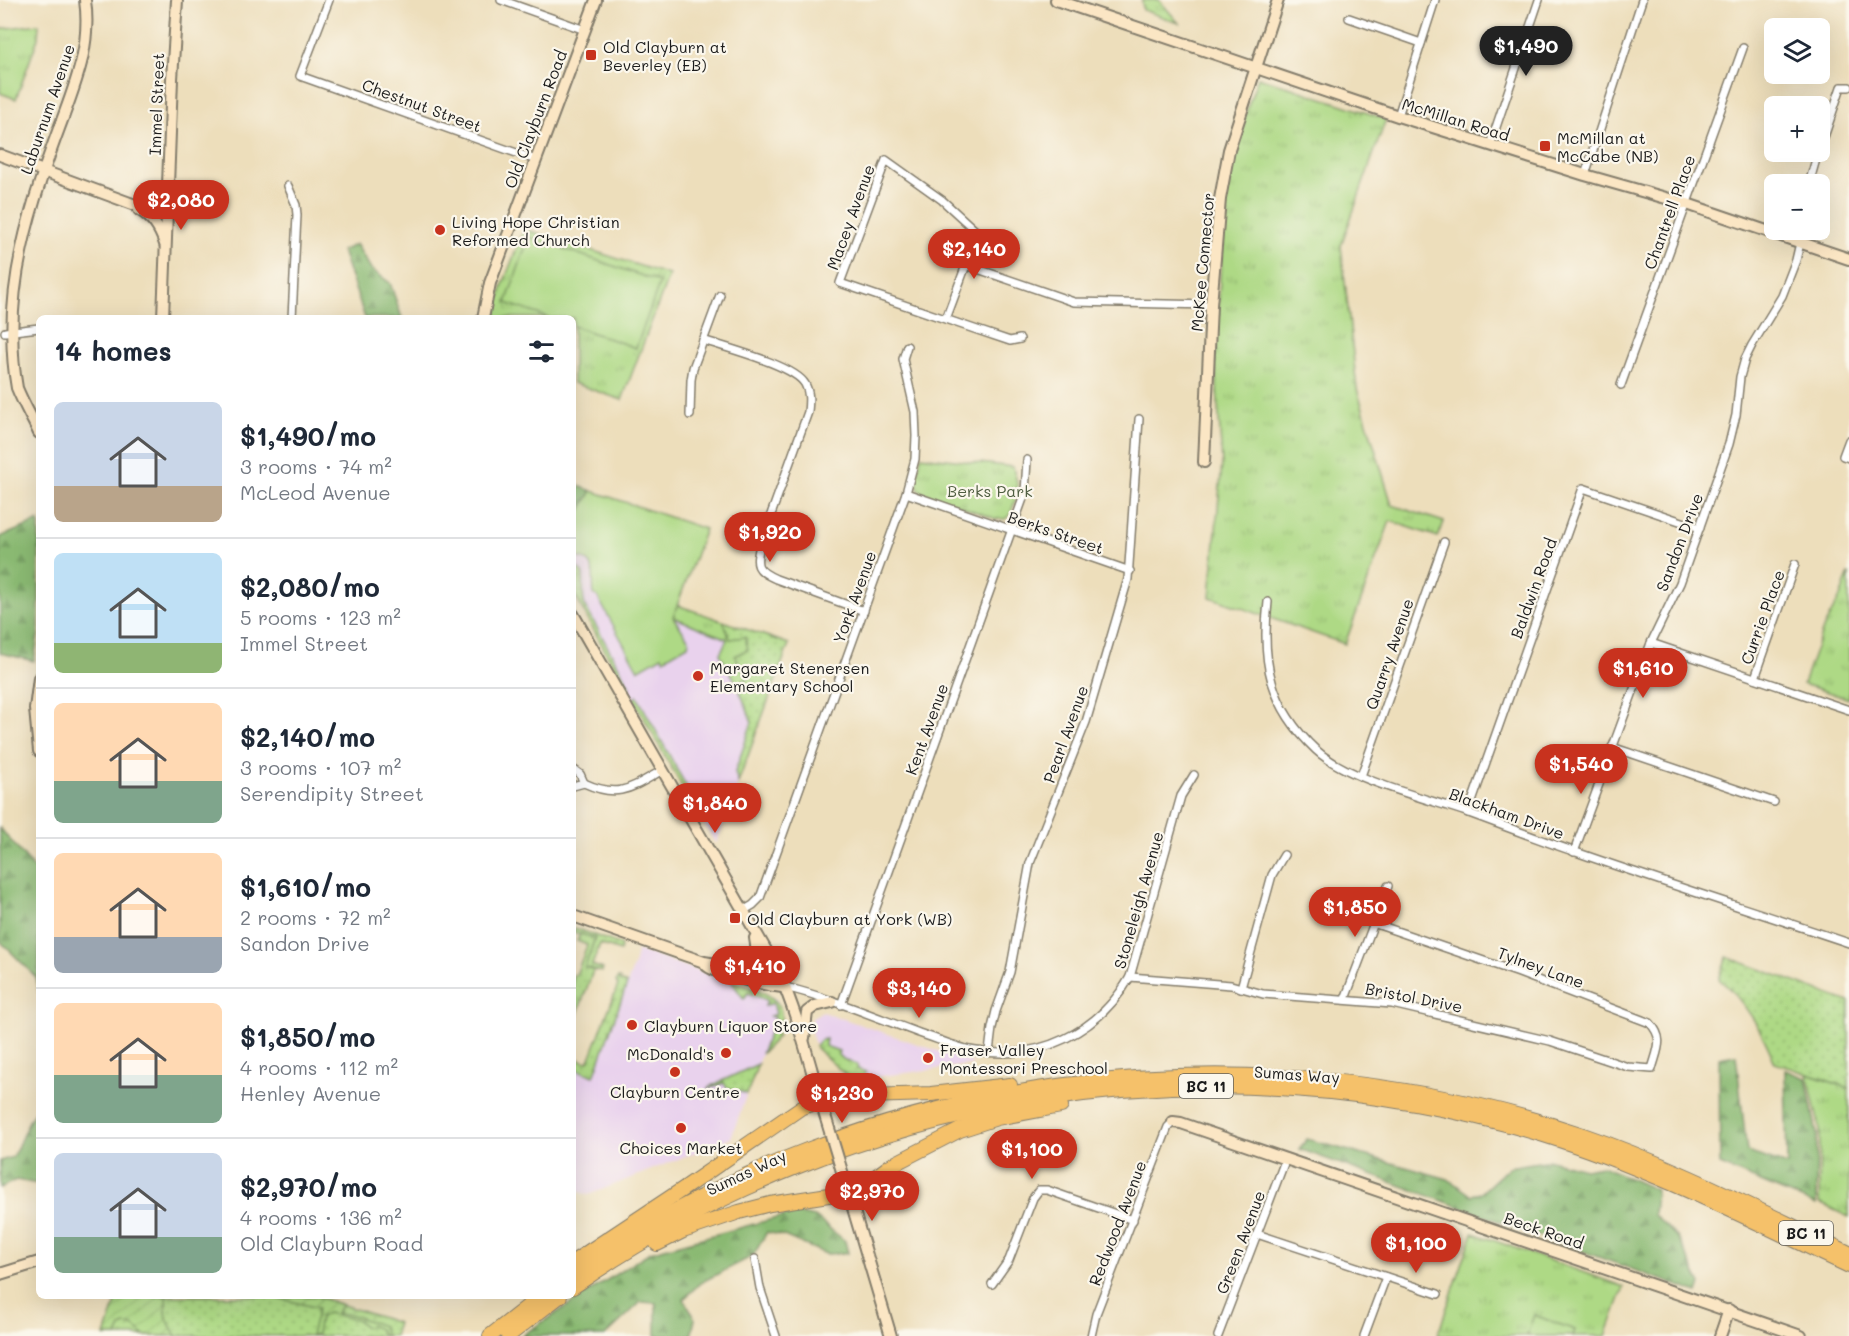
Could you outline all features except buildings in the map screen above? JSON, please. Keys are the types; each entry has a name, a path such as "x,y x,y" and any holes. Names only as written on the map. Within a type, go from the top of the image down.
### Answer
{"highway":[{"path":"576,1260 693,1183 802,1107 822,1107 836,1096 890,1096 955,1091 1107,1073 1185,1071 1209,1074"},
{"name":"Sumas Way","path":"576,1272 637,1232 711,1192 795,1154 877,1125 970,1101 1058,1085 1136,1077 1209,1074 1256,1075 1339,1082 1417,1092 1482,1107 1583,1136 1647,1160 1849,1253"},
{"name":"Sumas Way","path":"576,1285 598,1269 679,1222 753,1185 837,1151 919,1125 1010,1105 1086,1093 1173,1087 1277,1088 1361,1095 1418,1104 1545,1136 1661,1179 1849,1266"},
{"path":"576,1291 683,1231 770,1204 848,1192 863,1186 890,1166 921,1149 960,1130 997,1118 1102,1100 1277,1088"},
{"path":"1762,1212 1849,1246"},
{"path":"480,1336 524,1299"},
{"path":"490,1336 537,1299"},
{"path":"508,1336 556,1299"},
{"path":"521,1325 564,1299"}],"main road":[{"name":"Laburnum Avenue","path":"36,427 17,388 5,332 6,293 10,264 82,62 87,23 85,0"},
{"name":"Immel Street","path":"164,315 177,0"},
{"name":"Old Clayburn Road","path":"484,315 490,283 596,0"},
{"name":"McMillan Road","path":"1056,0 1398,116 1585,175 1687,204 1849,259"},
{"name":"McKee Connector","path":"1204,462 1220,200 1229,150 1278,0"},
{"path":"0,155 157,213 168,213"},
{"path":"123,201 147,215 155,223 166,247"},
{"path":"576,619 785,987 891,1336"},
{"path":"36,701 36,719"},
{"path":"576,917 704,962 741,968 770,978 785,987"},
{"path":"741,968 753,962 756,957 757,950 752,926"},
{"path":"704,962 709,968 729,975 768,986 785,987"},
{"path":"804,1044 807,1011 815,1006 837,1004"},
{"name":"Beck Road","path":"1173,1122 1181,1122 1801,1336"},
{"path":"0,1274 36,1263"},
{"path":"1720,1336 1729,1310"}],"street":[{"name":"Chestnut Street","path":"329,0 300,76 536,160"},
{"path":"501,0 585,30"},
{"path":"1398,116 1435,0"},
{"path":"1490,145 1539,0"},
{"path":"1585,175 1642,0"},
{"path":"1349,18 1421,43"},
{"name":"Chantrell Place","path":"1621,385 1743,48"},
{"path":"1830,118 1841,87 1849,87"},
{"name":"Macey Avenue","path":"946,319 840,283 886,159 942,200 978,233 966,265"},
{"path":"288,186 296,205 297,214 292,315"},
{"name":"Sandon Drive","path":"1574,852 1651,643 1680,583 1700,528 1729,444 1745,359 1782,296 1801,242"},
{"path":"1020,339 1010,341 946,319 966,265 1074,302 1212,305"},
{"path":"690,414 691,380 720,294"},
{"path":"5,332 36,328"},
{"path":"703,340 793,372 805,384 808,393 808,412 760,545 758,568 776,579 864,611"},
{"name":"York Avenue","path":"743,911 760,898 906,493 915,459 916,436 915,412 903,358 907,346"},
{"name":"Pearl Avenue","path":"990,1052 996,1011 1010,972 1030,863 1086,722 1125,594 1130,571 1139,419"},
{"path":"1849,440 1843,456 1849,458"},
{"name":"Kent Avenue","path":"837,1004 1025,493 1027,460"},
{"name":"Baldwin Road","path":"1468,813 1583,488 1700,528"},
{"name":"Berks Street","path":"906,493 1130,571"},
{"name":"Quarry Avenue","path":"1361,776 1444,542"},
{"name":"Currie Place","path":"1755,678 1795,564"},
{"name":"Blackham Drive","path":"1268,602 1265,634 1268,669 1282,708 1317,751 1330,761 1361,776 1574,852 1849,943"},
{"path":"1651,643 1849,710"},
{"path":"1612,747 1774,802"},
{"path":"576,771 584,783"},
{"path":"576,785 584,783 612,792 624,790 661,771"},
{"name":"Stoneleigh Avenue","path":"990,1052 1025,1052 1058,1043 1100,1016 1122,991 1130,977 1181,796 1194,775"},
{"path":"1241,988 1272,875 1284,855"},
{"path":"1345,999 1388,886"},
{"name":"Tylney Lane","path":"1373,923 1519,973 1650,1023 1658,1031 1660,1042 1652,1069"},
{"name":"Bristol Drive","path":"1130,977 1241,988 1263,994 1392,1004 1550,1041 1628,1067 1652,1069"},
{"path":"785,987 961,1047 990,1052"},
{"name":"Redwood Avenue","path":"1091,1336 1096,1314 1168,1127 1173,1122"},
{"name":"Green Avenue","path":"1218,1336 1286,1158"},
{"path":"992,1284 1008,1260 1033,1198 1039,1190 1047,1190 1133,1220"},
{"path":"1257,1234 1438,1294"},
{"path":"755,1259 760,1288 776,1336"},
{"path":"1364,1336 1386,1277"}],"shaded area":[{"name":"Margaret Stenersen Elementary School","path":"576,485 705,529 677,605 789,644 716,844 576,597"},
{"name":"Clayburn Centre","path":"637,950 768,994 779,1004 782,1019 776,1035 778,1036 761,1054 731,1138 588,1195 576,1190 576,1069 594,1075 635,962"},
{"path":"821,1012 976,1064 851,1080 816,1048 810,1028 813,1017"}],"green space":[{"path":"1142,0 1159,0 1179,23 1143,10"},
{"path":"39,24 38,38 16,99 0,93 0,29"},
{"path":"1258,77 1386,119 1341,246 1357,389 1392,505 1444,522 1438,537 1390,521 1345,644 1210,597 1222,463 1215,359 1225,198 1234,147"},
{"path":"524,229 669,275 622,400 576,384 576,315 496,315 502,287"},
{"path":"529,237 660,282 636,348 576,327 576,315 540,315 506,303"},
{"path":"356,244 371,269 390,283 401,315 364,315 342,251"},
{"name":"Berks Park","path":"921,456 1013,467 1018,493 1010,515 1005,519 996,519 920,492 916,482"},
{"path":"576,485 592,491 576,519"},
{"path":"592,491 705,529 673,617 689,640 688,645 638,670 597,596 594,595 591,565 582,558 576,557 576,519"},
{"path":"36,522 36,649 34,661 0,653 0,537"},
{"path":"576,568 582,572 583,576 585,606 630,687 626,689 576,597"},
{"path":"1849,573 1849,699 1803,684 1823,629 1841,595"},
{"path":"677,605 723,621 730,639 745,637 748,649 735,656 748,678 737,684 720,654 727,639 673,617"},
{"path":"723,621 789,644 738,783 735,772 752,722 737,684 747,678 735,656"},
{"path":"637,696 702,815 700,819 633,699"},
{"path":"0,828 36,870 36,977 0,941"},
{"path":"576,928 619,944 621,947 620,951 600,944 592,965 603,969 602,972 585,967 595,938 576,933"},
{"path":"580,933 595,938 585,967 596,970 593,971 576,1018 576,975 587,945 577,941"},
{"path":"1727,957 1849,1002 1849,1088 1775,1063 1752,1018 1737,997 1719,979"},
{"path":"618,978 619,981 627,984 594,1076 576,1069 576,1058 589,1061 618,985 616,982"},
{"path":"731,981 762,992 778,1003 781,1022 776,1035 778,1036 761,1054 775,1018 770,1016 776,1014 773,1003 765,1006 767,1000 748,993 744,999"},
{"path":"826,1039 825,1046 839,1051 838,1055 858,1065 857,1069 866,1072 864,1078 851,1080 816,1048 815,1045"},
{"path":"1736,1055 1747,1152 1787,1165 1785,1070 1806,1078 1817,1134 1816,1205 1720,1165 1719,1058"},
{"path":"758,1064 747,1094 726,1087 724,1083 709,1089 709,1087"},
{"path":"1807,1074 1849,1088 1849,1217 1819,1203 1820,1129"},
{"path":"36,1109 36,1183 16,1180 0,1188 0,1161 13,1157"},
{"path":"1307,1139 1448,1179 1471,1195 1481,1193 1509,1167 1550,1160 1585,1169 1602,1166 1656,1190 1654,1215 1678,1238 1701,1284 1698,1293 1299,1149"},
{"path":"795,1213 815,1217 845,1241 848,1253 826,1254 784,1236 767,1232 753,1256 700,1283 684,1299 695,1319 691,1336 656,1336 656,1303 641,1302 605,1336 521,1336 650,1252"},
{"path":"1473,1233 1624,1287 1606,1336 1437,1336"},
{"path":"117,1299 325,1299 398,1323 394,1336 105,1336"},
{"path":"117,1299 166,1299 168,1320 176,1336 145,1336 133,1326 125,1325 121,1327 117,1336 105,1336"},
{"path":"282,1299 325,1299 342,1305 336,1313 352,1315 383,1326 385,1336 382,1336 376,1327 365,1327 358,1320 327,1313 320,1317 317,1334 311,1336 318,1308"},
{"path":"1534,1315 1575,1330 1573,1336 1527,1334"}],"place":[{"name":"Old Clayburn at Beverley (EB)","path":"591,55"},
{"name":"McMillan at McCabe (NB)","path":"1545,146"},
{"name":"Living Hope Christian Reformed Church","path":"440,230"},
{"name":"Margaret Stenersen Elementary School","path":"698,676"},
{"name":"Old Clayburn at York (WB)","path":"735,918"},
{"name":"Clayburn Liquor Store","path":"632,1025"},
{"name":"McDonald's","path":"726,1053"},
{"name":"Fraser Valley Montessori Preschool","path":"928,1058"},
{"name":"Clayburn Centre","path":"675,1072"},
{"name":"Choices Market","path":"681,1128"}]}
